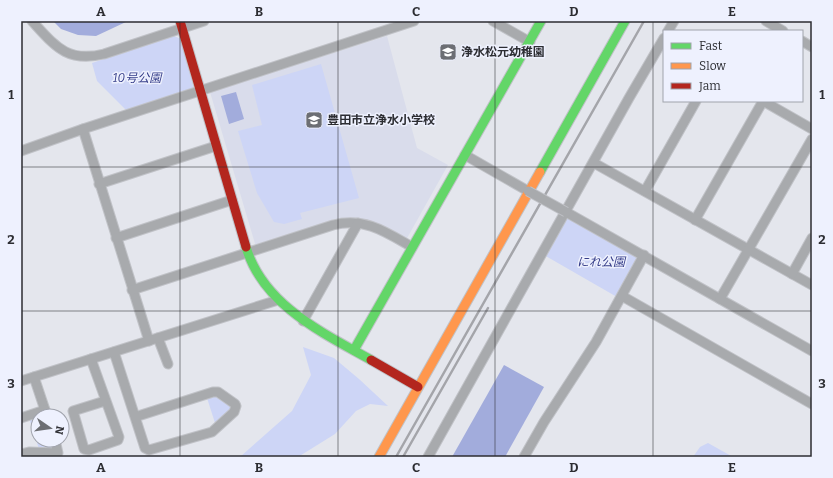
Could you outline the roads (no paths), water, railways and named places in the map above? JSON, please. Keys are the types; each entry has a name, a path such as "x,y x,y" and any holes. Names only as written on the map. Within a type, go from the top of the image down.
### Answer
{"street":[{"path":"32,21 59,49 73,55 86,57 104,54 181,24 204,21"},
{"path":"21,151 83,129 414,21"},
{"path":"493,21 530,42"},
{"path":"354,350 541,21"},
{"path":"379,457 625,21"},
{"path":"669,30 674,21"},
{"path":"766,21 779,26"},
{"path":"181,24 248,253 257,271 278,300 303,320 316,329 418,387"},
{"path":"428,457 663,42"},
{"path":"803,42 812,47"},
{"path":"645,190 695,102"},
{"path":"695,220 762,102"},
{"path":"765,102 812,129"},
{"path":"83,129 149,341"},
{"path":"720,299 812,139"},
{"path":"99,184 216,146"},
{"path":"465,155 812,351"},
{"path":"594,162 812,286"},
{"path":"116,238 232,200"},
{"path":"132,290 333,225 348,222 379,228 412,247"},
{"path":"303,320 358,223"},
{"path":"792,274 812,238"},
{"path":"524,457 544,422 596,342 644,255"},
{"path":"622,296 812,404"},
{"path":"22,378 34,377 278,300"},
{"path":"158,338 168,364"},
{"path":"114,352 134,417 145,448 149,450 212,432 234,412 236,406 218,392 213,392 134,417"},
{"path":"91,359 119,436 118,440 89,450 84,449 73,411 105,401"},
{"path":"34,377 44,408"},
{"path":"21,454 29,452 58,453 57,448"}],"railway":[{"path":"396,457 644,21"},
{"path":"403,457 488,308"}],"place":[{"name":"浄水松元幼稚園","path":"448,52"},
{"name":"豊田市立浄水小学校","path":"314,120"}],"park label":[{"name":"10号公園","path":"137,78"},
{"name":"にれ公園","path":"601,262"}]}
